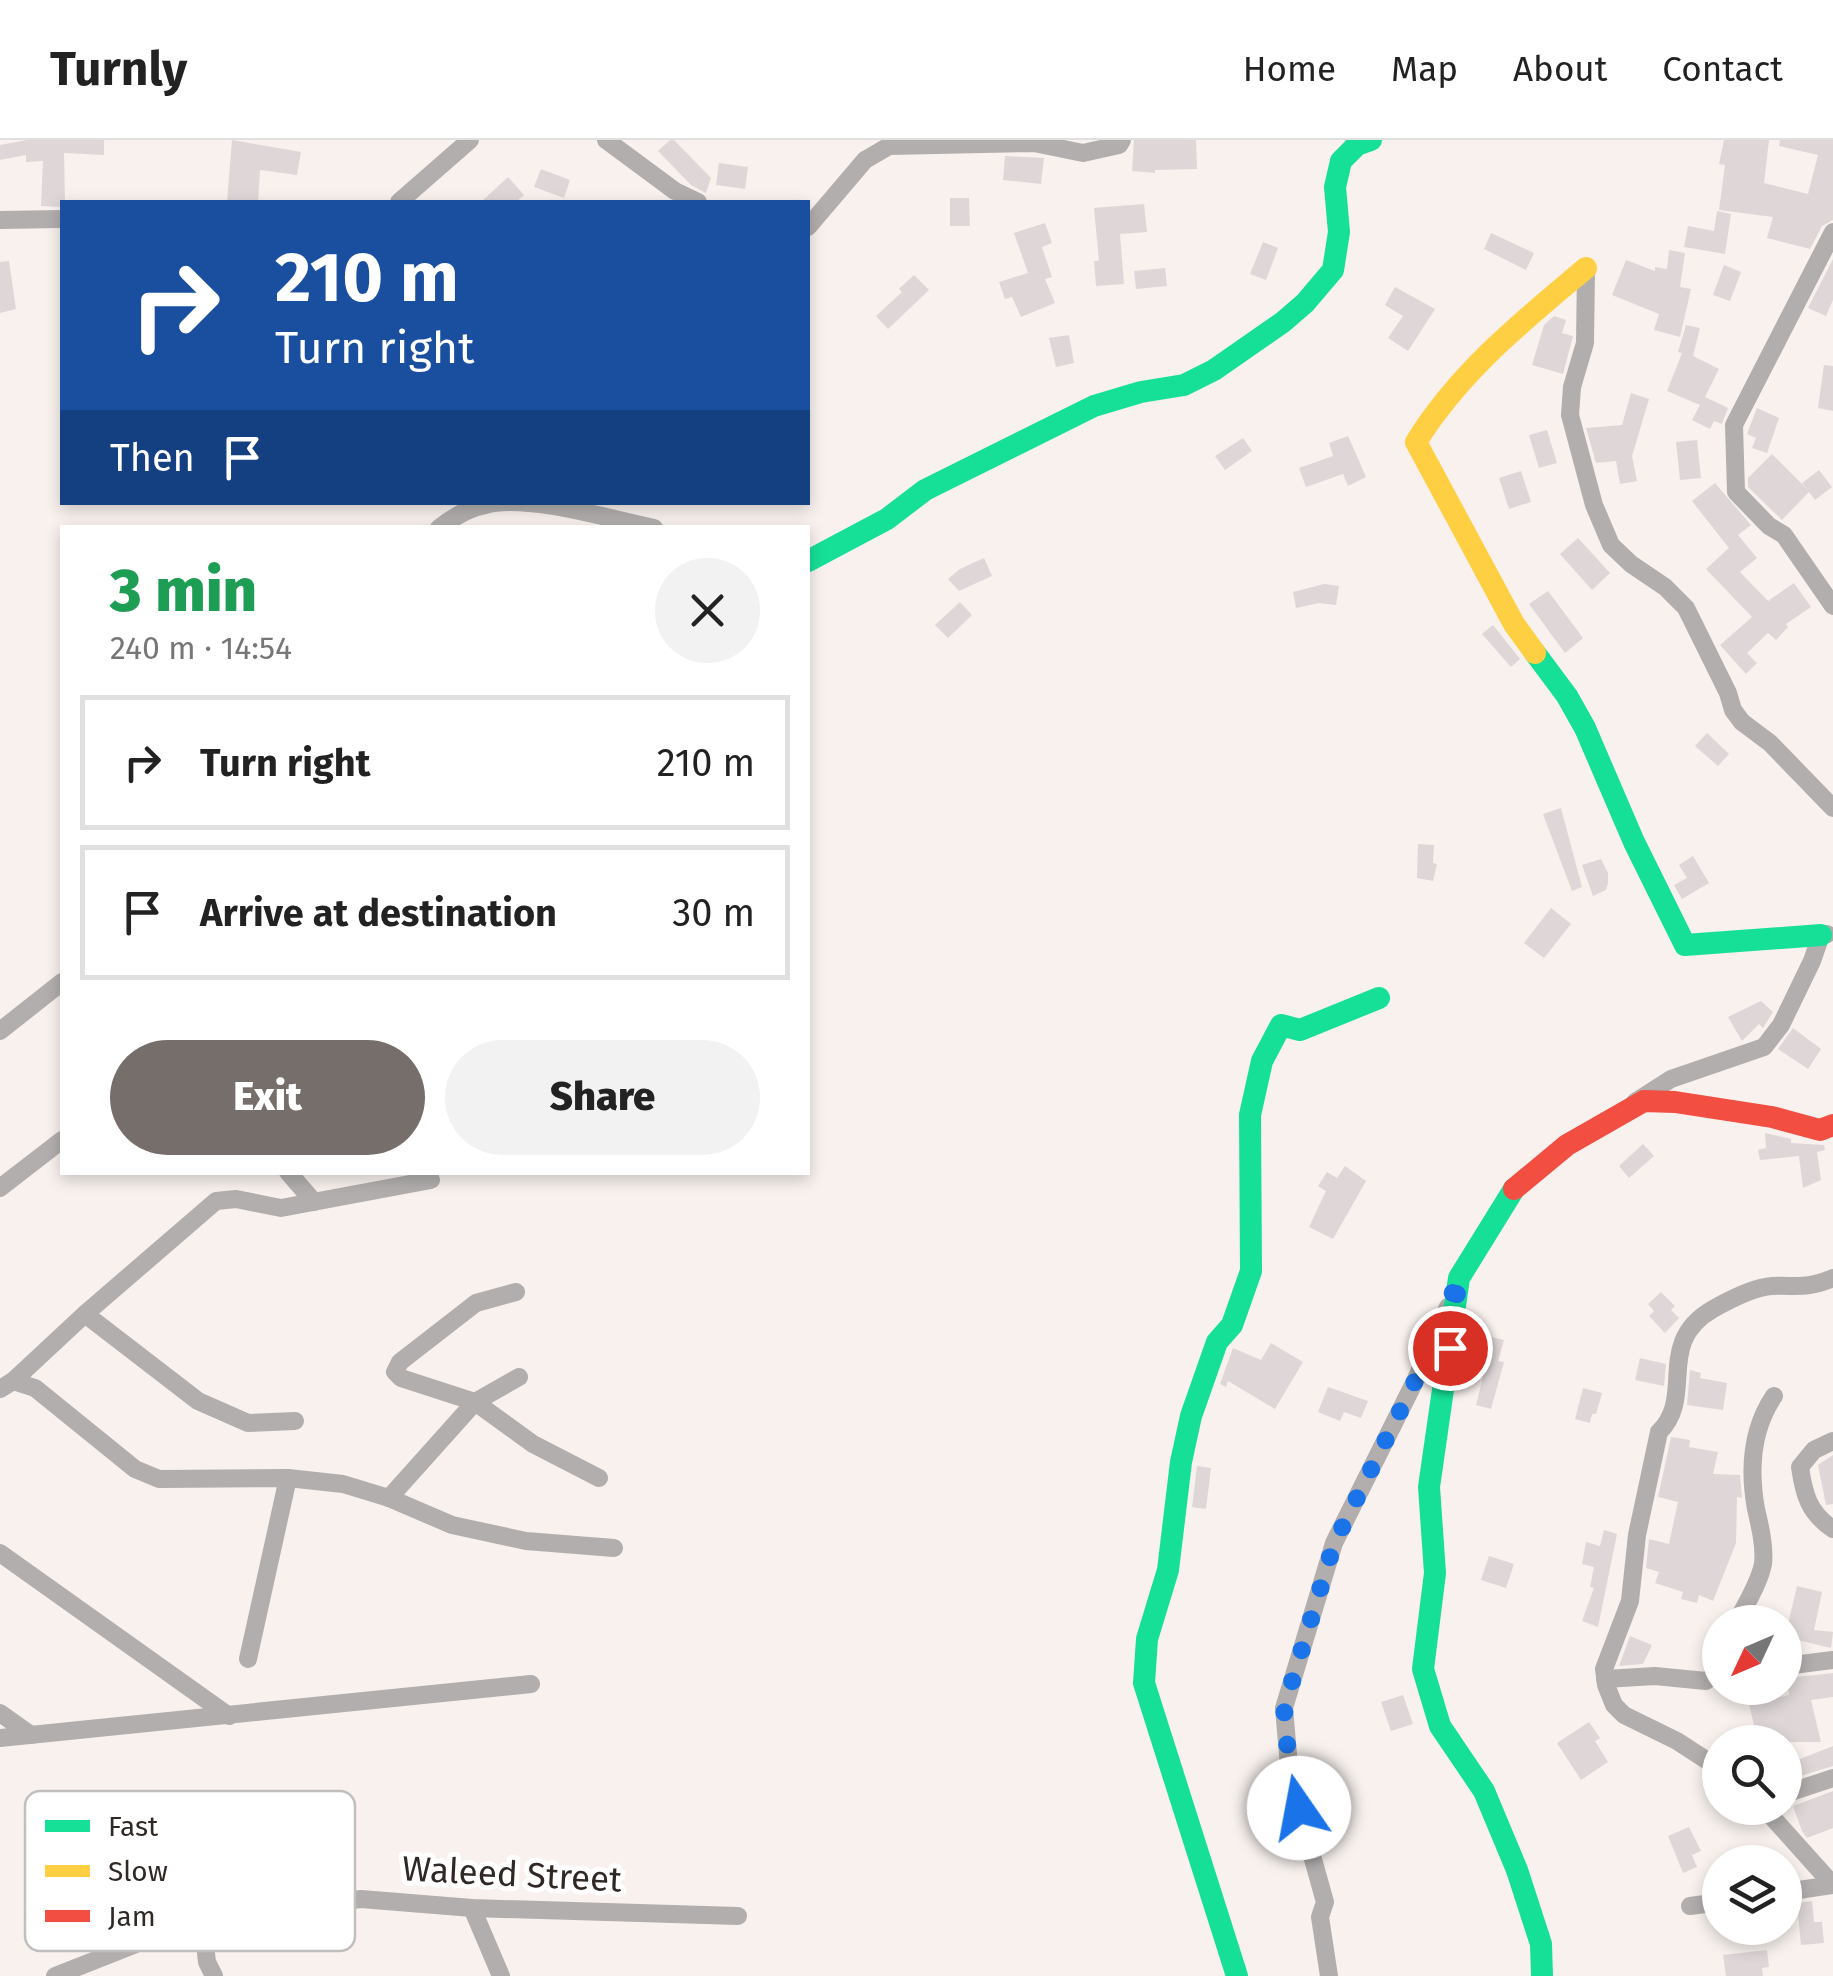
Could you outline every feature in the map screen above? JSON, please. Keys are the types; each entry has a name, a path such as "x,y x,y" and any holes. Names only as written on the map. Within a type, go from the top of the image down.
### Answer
{"street":[{"path":"401,200 470,140"},
{"path":"606,140 675,191 694,200"},
{"path":"810,224 864,160 888,146 1034,143 1083,152 1119,146 1122,140"},
{"path":"810,559 887,519 925,490 1094,406 1184,385 1214,370 1283,322 1333,270 1340,232 1335,187 1341,161 1357,145 1372,140"},
{"path":"0,220 60,219"},
{"path":"1833,232 1734,426 1733,456 1736,492 1769,526 1784,535 1833,606"},
{"path":"1586,268 1584,342 1572,386 1570,415 1594,505 1611,546 1686,608 1733,710 1833,808"},
{"path":"1586,268 1470,369 1434,409 1416,442 1514,624 1567,696 1585,728 1634,842 1685,944 1827,934"},
{"path":"442,525 487,505"},
{"path":"532,505 638,525"},
{"path":"1329,1976 1320,1917 1325,1902 1290,1777 1284,1708 1334,1544 1416,1379 1459,1278 1507,1197 1566,1144 1671,1079 1764,1047 1781,1025 1827,934"},
{"path":"0,1031 60,984"},
{"path":"1237,1976 1144,1683 1148,1639 1168,1570 1180,1462 1192,1416 1217,1342 1232,1324 1251,1271 1250,1115 1262,1061 1281,1025 1300,1030 1379,998"},
{"path":"1623,1112 1644,1101 1675,1102 1772,1117 1820,1130 1833,1125"},
{"path":"0,1188 60,1142"},
{"path":"291,1175 314,1202"},
{"path":"6,1385 216,1201 236,1199 281,1208 430,1180"},
{"path":"1459,1278 1429,1488 1435,1572 1423,1669 1440,1726 1484,1791 1517,1870 1541,1944 1542,1976"},
{"path":"1702,1758 1624,1715 1614,1705 1604,1668 1630,1601 1637,1536 1659,1432 1670,1421 1680,1364 1678,1352 1688,1330 1712,1310 1770,1286 1809,1288 1833,1278"},
{"path":"516,1292 476,1303 400,1362 396,1372 401,1378 475,1402 533,1444 598,1478"},
{"path":"85,1314 198,1402 248,1423 295,1422"},
{"path":"389,1498 475,1402 519,1378"},
{"path":"6,1385 34,1388 134,1469 159,1478 288,1478 343,1484 389,1498 452,1525 526,1541 614,1548"},
{"path":"1745,1605 1762,1564 1752,1486 1752,1450 1774,1396"},
{"path":"1833,1440 1814,1450 1800,1467 1803,1491 1813,1514 1833,1529"},
{"path":"248,1658 288,1478"},
{"path":"0,1553 229,1716"},
{"path":"1802,1664 1833,1660"},
{"path":"1605,1679 1656,1676 1702,1681"},
{"path":"0,1738 532,1684"},
{"path":"0,1714 32,1735"},
{"path":"1802,1788 1833,1778"},
{"path":"1779,1825 1833,1885"},
{"path":"1802,1890 1833,1885"},
{"name":"Waleed Street","path":"355,1900 472,1908 738,1916"},
{"path":"1690,1906 1702,1904"},
{"path":"472,1908 502,1976"},
{"name":"Waleed Street","path":"55,1976 118,1951"},
{"path":"206,1951 214,1976"}],"building":[{"path":"27,140 104,140 104,155 64,153 65,200 60,200 60,207 41,206 43,161 26,162 26,155 0,160 0,145"},
{"path":"232,140 301,152 297,175 260,170 258,200 227,200"},
{"path":"670,140 711,178 706,193 691,185 658,151"},
{"path":"1134,140 1196,140 1197,169 1132,171"},
{"path":"1724,140 1769,140 1764,183 1808,194 1818,155 1779,146 1780,140 1833,140 1833,220 1822,226 1810,249 1767,238 1773,217 1719,210 1725,165 1719,164"},
{"path":"1005,156 1044,158 1041,184 1003,180"},
{"path":"719,163 748,167 745,189 716,185"},
{"path":"541,169 570,180 564,198 534,187"},
{"path":"508,177 524,195 518,200 483,200"},
{"path":"950,198 969,198 970,226 950,226"},
{"path":"1144,204 1147,232 1120,234 1124,284 1096,286 1094,261 1099,261 1094,208"},
{"path":"1717,211 1731,214 1725,254 1684,247 1688,226 1714,231"},
{"path":"1045,223 1052,243 1042,247 1052,277 1045,279 1055,303 1021,317 1012,297 1005,299 999,282 1028,273 1014,233"},
{"path":"1491,233 1534,253 1526,270 1484,249"},
{"path":"1263,242 1278,248 1266,280 1250,274"},
{"path":"1669,250 1685,253 1680,287 1691,289 1680,337 1654,330 1659,314 1612,295 1626,260 1655,271 1655,267 1667,269"},
{"path":"1833,259 1833,300 1826,316 1808,308"},
{"path":"9,261 16,309 0,313 0,262"},
{"path":"1724,265 1741,272 1730,301 1713,295"},
{"path":"1165,268 1167,286 1136,289 1134,271"},
{"path":"914,275 929,290 888,329 876,316"},
{"path":"1395,287 1435,309 1408,351 1388,338 1403,316 1385,305"},
{"path":"1554,316 1566,320 1562,333 1573,336 1563,374 1532,365 1544,325"},
{"path":"1686,325 1700,328 1693,356 1719,369 1705,397 1728,408 1722,424 1714,421 1710,429 1692,420 1700,405 1667,391 1682,353 1678,352"},
{"path":"1069,335 1074,363 1056,367 1049,338"},
{"path":"1824,365 1833,366 1833,411 1818,408"},
{"path":"1631,393 1649,399 1632,456 1637,481 1620,484 1616,461 1596,463 1586,428 1622,425"},
{"path":"1757,408 1779,418 1767,453 1752,448 1756,438 1747,434"},
{"path":"1547,430 1557,463 1539,468 1529,435"},
{"path":"1348,436 1366,477 1348,486 1343,474 1306,487 1299,468 1333,456 1329,443"},
{"path":"1243,438 1252,451 1225,470 1215,456"},
{"path":"1697,440 1701,478 1680,480 1676,442"},
{"path":"1772,454 1808,490 1802,483 1819,470 1832,487 1815,500 1809,492 1782,520 1748,487 1748,478"},
{"path":"1521,471 1531,502 1509,509 1499,478"},
{"path":"1715,483 1751,525 1738,535 1757,558 1740,572 1768,601 1794,583 1811,607 1786,624 1788,627 1776,640 1768,633 1747,653 1757,663 1746,674 1720,645 1752,617 1706,569 1729,548 1692,501"},
{"path":"1578,538 1610,573 1592,590 1560,554"},
{"path":"984,558 992,576 959,591 948,579 960,569"},
{"path":"1324,584 1339,586 1336,605 1319,603 1296,608 1293,592"},
{"path":"1548,591 1583,638 1565,653 1529,604"},
{"path":"960,602 972,615 948,638 935,625"},
{"path":"1493,625 1520,659 1511,667 1482,634"},
{"path":"1707,733 1729,754 1718,766 1695,746"},
{"path":"1561,808 1582,887 1572,891 1543,814"},
{"path":"1418,844 1434,845 1433,863 1437,864 1433,881 1417,878"},
{"path":"1693,856 1709,883 1682,899 1674,885 1687,878 1679,865"},
{"path":"1601,859 1608,883 1606,890 1593,896 1582,865"},
{"path":"1551,908 1571,924 1544,958 1524,943"},
{"path":"1761,1001 1773,1012 1763,1028 1759,1024 1742,1041 1728,1017"},
{"path":"1793,1028 1821,1049 1808,1069 1778,1049"},
{"path":"1765,1133 1791,1139 1791,1143 1824,1145 1825,1150 1817,1152 1821,1180 1803,1188 1799,1156 1760,1160 1758,1150 1766,1148"},
{"path":"1643,1144 1654,1156 1629,1178 1619,1166"},
{"path":"1345,1166 1366,1181 1333,1239 1309,1227 1326,1191 1318,1186 1327,1172 1337,1178"},
{"path":"1661,1292 1675,1306 1671,1310 1679,1318 1665,1333 1649,1316 1654,1311 1648,1304"},
{"path":"1486,1336 1504,1340 1498,1361 1504,1362 1491,1409 1476,1405 1483,1377 1469,1374 1474,1355 1481,1356"},
{"path":"1271,1343 1303,1362 1275,1409 1228,1381 1226,1387 1220,1384 1233,1348 1261,1360"},
{"path":"1640,1358 1666,1364 1664,1386 1635,1380"},
{"path":"1690,1370 1701,1373 1700,1378 1727,1383 1723,1410 1687,1405"},
{"path":"1328,1387 1368,1401 1361,1418 1344,1412 1340,1421 1318,1412"},
{"path":"1583,1388 1602,1393 1590,1423 1575,1419"},
{"path":"1671,1437 1690,1440 1689,1447 1718,1452 1713,1474 1740,1475 1742,1498 1737,1497 1736,1543 1713,1601 1699,1595 1697,1603 1681,1599 1683,1592 1655,1583 1659,1572 1646,1568 1649,1539 1669,1544 1678,1502 1658,1497"},
{"path":"1833,1455 1833,1504 1826,1505 1818,1465"},
{"path":"1197,1466 1211,1468 1206,1509 1192,1507"},
{"path":"1604,1530 1617,1534 1598,1627 1582,1621 1594,1588 1590,1587 1594,1567 1582,1564 1586,1542 1600,1546"},
{"path":"1489,1556 1514,1564 1506,1588 1481,1580"},
{"path":"1797,1586 1822,1592 1814,1630 1833,1632 1831,1648 1802,1641 1802,1605 1793,1605"},
{"path":"1630,1636 1652,1645 1643,1664 1619,1666"},
{"path":"1833,1673 1833,1697 1811,1700 1821,1742 1802,1742 1802,1725 1754,1725 1749,1705 1802,1705 1802,1676"},
{"path":"1403,1695 1413,1724 1391,1731 1381,1702"},
{"path":"1589,1722 1600,1738 1595,1741 1608,1762 1581,1780 1557,1743"},
{"path":"1833,1746 1833,1766 1802,1776 1802,1758"},
{"path":"1833,1791 1833,1828 1807,1838 1800,1825 1802,1803"},
{"path":"1689,1827 1701,1851 1692,1855 1697,1867 1683,1873 1668,1836"},
{"path":"1812,1901 1814,1922 1822,1922 1824,1943 1802,1945 1802,1902"},
{"path":"1767,1950 1769,1967 1762,1968 1763,1976 1726,1976 1723,1955"}],"traffic: fast":[{"path":"810,560 887,519 925,490 1094,406 1184,385 1214,370 1283,322 1333,270 1339,232 1335,187 1341,161 1357,145 1371,140"},
{"path":"1535,653 1585,728 1634,842 1685,945 1821,935"},
{"path":"1237,1976 1144,1683 1147,1639 1168,1570 1181,1462 1191,1416 1217,1342 1232,1325 1251,1271 1250,1115 1262,1061 1281,1025 1300,1030 1379,998"},
{"path":"1514,1189 1459,1278 1429,1487 1435,1573 1423,1669 1440,1726 1484,1791 1517,1870 1541,1944 1542,1976"}],"traffic: slow":[{"path":"1535,653 1514,624 1416,442 1473,370 1586,268"}],"traffic: jam":[{"path":"1514,1189 1567,1145 1644,1101 1772,1117 1820,1130 1833,1125"}],"route":[{"path":"1299,1808 1290,1777 1284,1708 1334,1544 1416,1379 1459,1278 1450,1348"}]}
